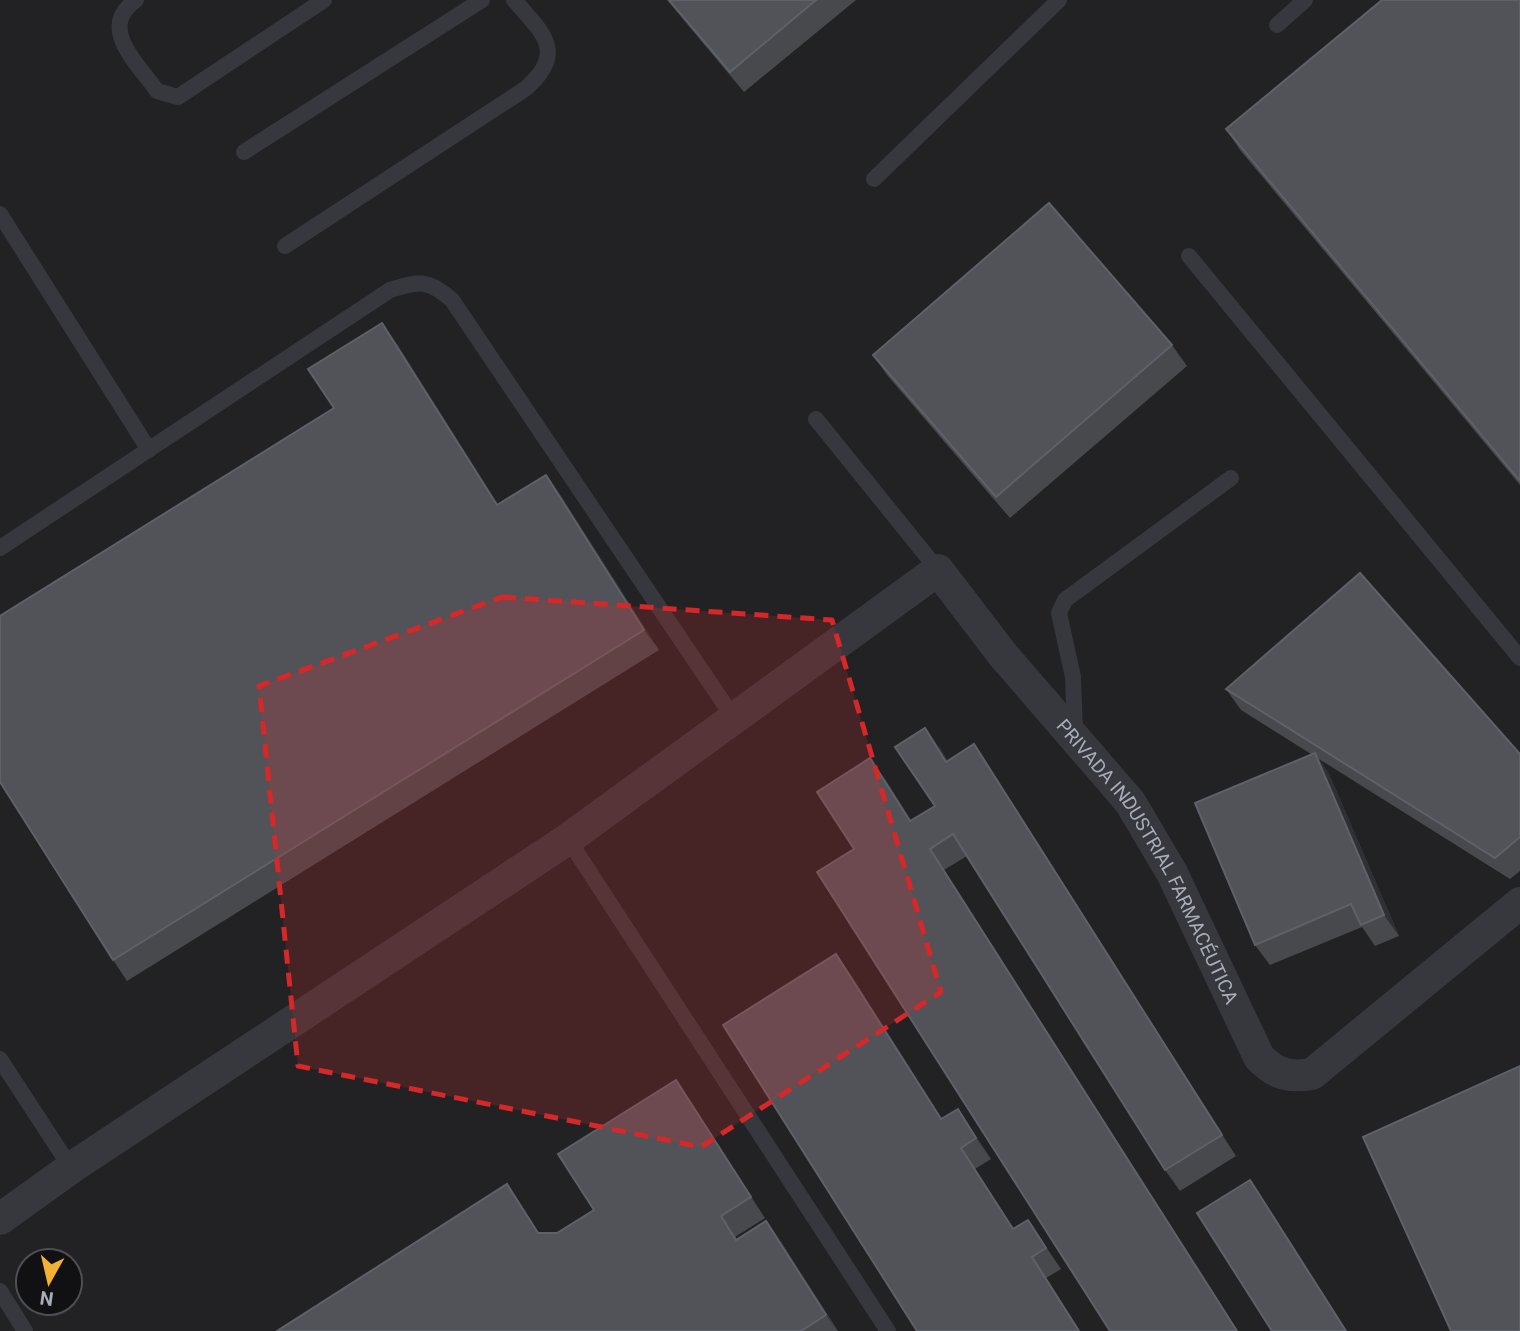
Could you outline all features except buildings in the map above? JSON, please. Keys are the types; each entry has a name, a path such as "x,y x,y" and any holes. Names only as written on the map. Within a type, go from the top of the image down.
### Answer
{"street":[{"path":"0,1219 71,1168 568,839 938,570"},
{"name":"PRIVADA INDUSTRIAL FARMACÉUTICA","path":"938,570 1003,655 1130,802 1152,835 1259,1057 1284,1075 1312,1074 1325,1065 1520,904"}],"lane":[{"path":"136,0 120,14 117,22 120,38 157,91 178,97 324,0"},
{"path":"244,152 482,0"},
{"path":"285,246 525,89 543,74 548,58 544,36 514,0"},
{"path":"874,179 1059,0"},
{"path":"1277,25 1305,0"},
{"path":"0,214 149,450"},
{"path":"1189,256 1520,658"},
{"path":"0,548 390,290 418,282 438,288 452,300 735,720"},
{"name":"PRIVADA INDUSTRIAL FARMACÉUTICA","path":"816,418 938,570"},
{"path":"1075,737 1073,677 1060,620 1065,600 1231,478"},
{"path":"568,839 888,1331"},
{"path":"0,1059 71,1168"},
{"path":"0,1291 25,1331"}],"highlighted area":[{"path":"502,597 832,620 941,992 701,1147 298,1066 259,686"}],"shaded area":[{"path":"0,0 1520,0 1520,1331 0,1331"}]}
